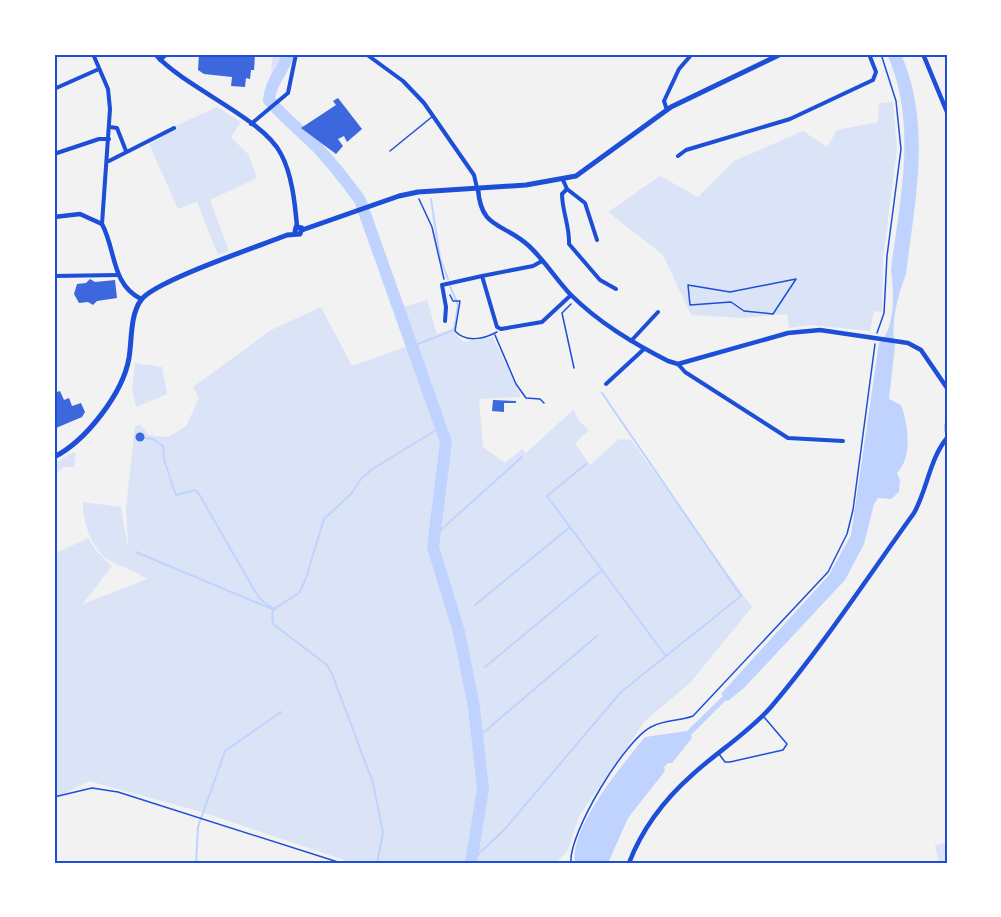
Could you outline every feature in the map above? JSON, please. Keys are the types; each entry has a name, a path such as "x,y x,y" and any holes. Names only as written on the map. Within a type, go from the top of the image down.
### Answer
{"main road":[{"path":"54,458 81,436 120,387 126,371 137,309 141,299 159,286 298,230 418,192 478,189 563,180 590,168 667,110 781,54"}],"street":[{"path":"93,54 108,89 110,127 102,224 118,275 128,290 141,299"},
{"path":"155,54 160,60 273,141 282,155 295,204 298,230"},
{"path":"160,60 167,54"},
{"path":"251,124 279,101 291,86 296,54"},
{"path":"366,54 403,81 433,116 474,175 482,212 489,222 523,242 571,295 601,322 644,349 678,364 685,372 788,438 843,441"},
{"path":"667,110 664,101 679,69 692,54"},
{"path":"678,156 686,150 790,119 873,80 876,72 869,54"},
{"path":"923,54 947,112"},
{"path":"54,89 99,69"},
{"path":"110,127 117,128 126,151"},
{"path":"108,162 174,128"},
{"path":"54,154 99,139 109,139"},
{"path":"563,180 567,189 585,203 597,240"},
{"path":"567,189 562,194 562,204 570,232 569,244 600,280 616,289"},
{"path":"54,217 80,214 102,224"},
{"path":"445,321 446,307 442,285 445,282 533,266 542,261"},
{"path":"54,276 118,275"},
{"path":"482,276 497,327 501,329 545,319 571,295"},
{"path":"631,341 658,312"},
{"path":"678,364 788,333 820,330 898,341 921,350 947,388"},
{"path":"606,384 644,349"},
{"path":"947,424 947,431"},
{"path":"629,863 656,814 691,776 763,716 797,675 914,513 922,498 939,449 947,438"}],"lane":[{"path":"390,151 433,116"},
{"path":"719,754 725,762 730,762 783,750 787,744 763,716"}],"path":[{"path":"878,329 884,313 887,256 901,148 896,101 881,54"},
{"path":"418,192 423,213 432,227 438,264 454,301 459,300 461,307 455,332 460,337 468,339 495,334 501,329"},
{"path":"796,279 773,314 744,311 731,302 690,305 688,285 730,292 796,279"},
{"path":"574,368 562,313 576,300"},
{"path":"495,334 516,384 526,398 540,399 544,403"},
{"path":"571,863 572,845 598,791 639,735 653,725 681,721 693,716 828,572 847,534 853,510 878,338"},
{"path":"54,797 92,788 118,792 341,863"}],"shaded area":[{"path":"273,54 286,54 279,72 270,80"},
{"path":"893,102 897,149 883,258 882,312 874,311 870,331 809,325 789,328 787,314 743,318 691,315 663,255 608,212 660,176 698,197 734,161 803,131 827,147 837,130 878,122 879,103"},
{"path":"217,107 241,122 231,137 249,155 257,178 210,200 229,251 218,255 197,202 178,209 149,144 163,136 162,132"},
{"path":"427,300 437,334 453,328 456,335 464,342 493,337 520,394 520,397 479,399 483,447 505,463 522,449 526,453 574,409 578,420 589,430 575,443 590,465 619,439 631,440 752,607 690,683 645,721 579,816 568,850 556,863 353,863 205,813 89,781 54,799 54,554 88,538 98,553 112,566 83,604 147,579 103,555 89,534 83,510 83,502 121,507 128,548 126,508 135,426 141,425 148,435 168,437 186,426 199,398 193,387 271,330 321,307 352,366 416,343 402,307"},
{"path":"135,363 162,367 167,394 136,407 132,389"},
{"path":"73,452 76,454 74,467 63,467 54,477 54,464"},
{"path":"947,843 947,863 939,863 935,845"}],"water":[{"path":"887,54 901,54 916,108 919,135 917,190 906,274 894,319 895,346 889,399 901,405 906,421 907,449 902,466 897,473 900,480 899,492 891,499 878,498 874,504 864,544 845,580 744,688 728,701 726,700 691,735 692,738 672,763 664,767 665,771 628,818 608,863 575,863 575,849 580,832 589,815 612,779 645,737 687,731 723,696 721,694 829,575 851,535 879,343 885,337 891,319 893,288 891,270 902,188 904,134 902,107"}],"building":[{"path":"199,54 255,54 254,70 251,70 250,79 246,78 245,87 231,86 232,77 204,74 198,70"},
{"path":"338,98 362,129 347,142 344,136 338,139 343,146 336,154 301,128 336,105 333,101"},
{"path":"90,279 95,282 115,280 117,298 97,301 93,305 88,302 79,303 74,294 77,284 86,283"},
{"path":"60,391 64,400 69,398 72,406 81,403 85,412 82,417 56,428 54,393"},
{"path":"493,400 516,401 516,403 504,403 504,412 492,411"},
{"path":"140,433 144,437 140,441 136,437"}],"waterway":[{"path":"288,54 272,88 269,100 322,152 360,200 446,442 433,547 459,632 474,707 483,788 471,863"},
{"path":"431,199 440,258 448,279"},
{"path":"413,346 454,330 458,305 450,286"},
{"path":"472,860 504,830 621,692 741,596 602,393"},
{"path":"377,863 383,833 373,783 332,674 327,665 273,624 272,614 274,609 299,593 305,581 324,519 351,494 361,479 371,470 441,427"},
{"path":"144,438 153,439 163,446 164,460 176,495 195,490 199,494 260,599 274,609"},
{"path":"434,536 522,457"},
{"path":"586,464 547,496 665,655"},
{"path":"475,605 570,527"},
{"path":"136,552 272,609"},
{"path":"485,667 602,570"},
{"path":"477,738 598,635"},
{"path":"196,863 198,827 225,751 281,712"}]}
